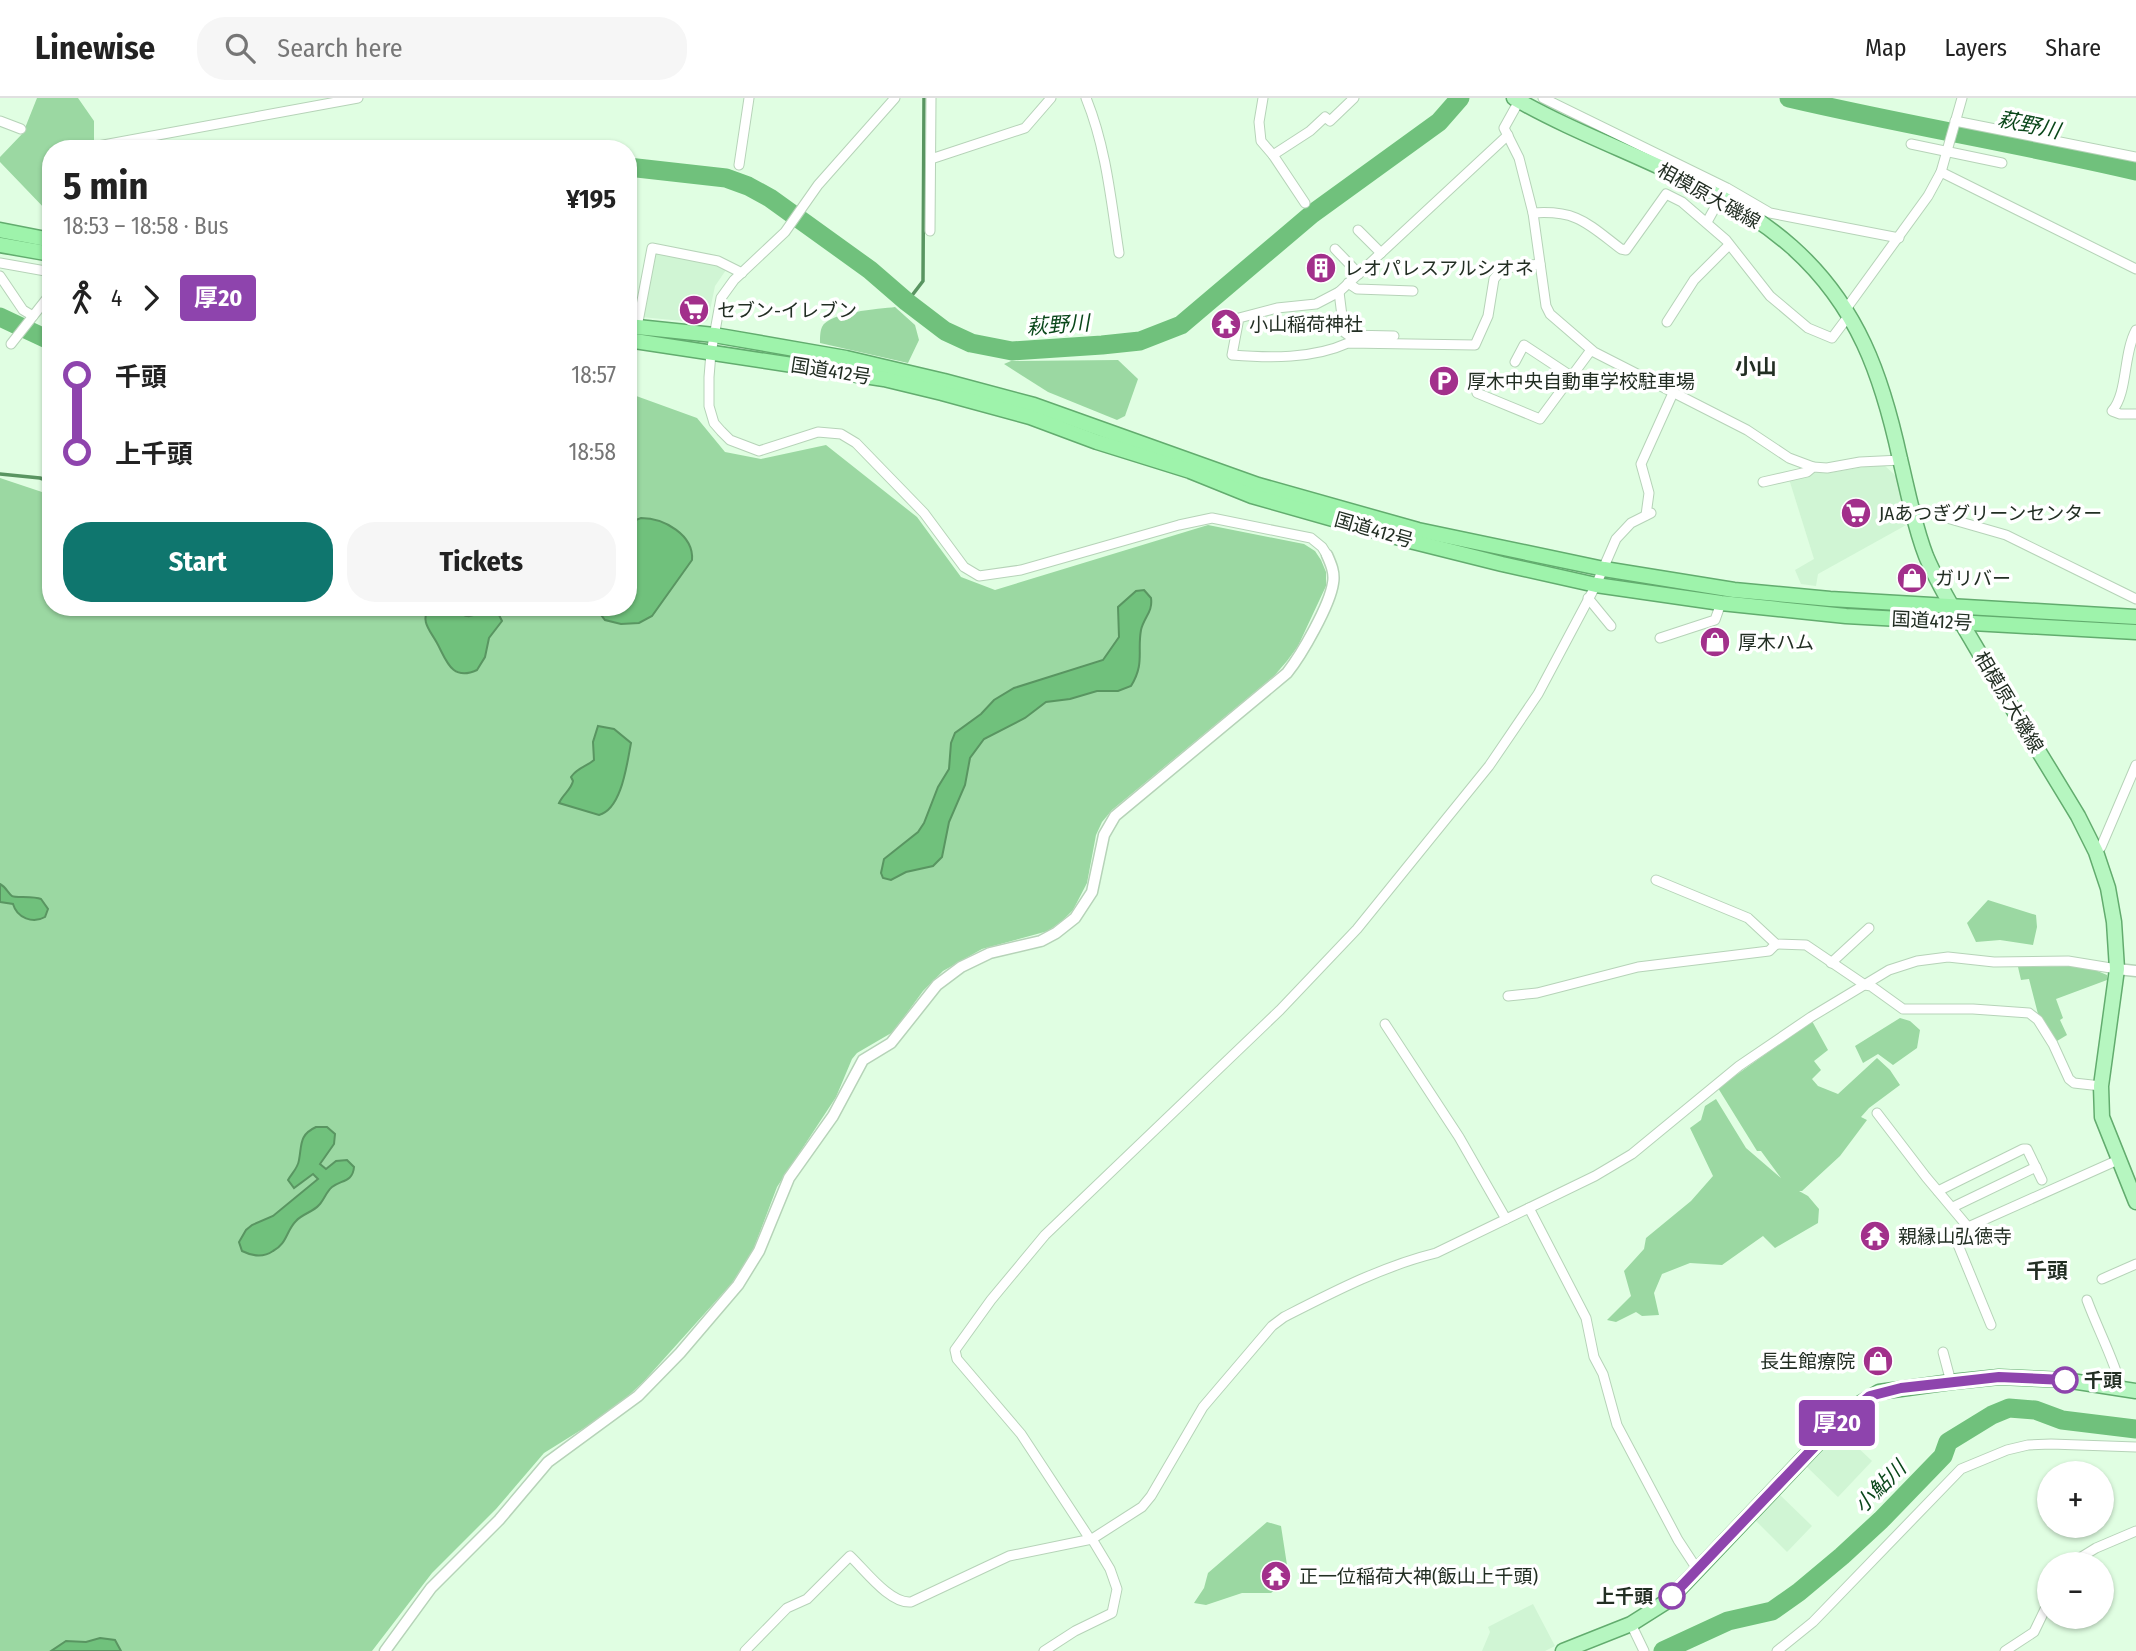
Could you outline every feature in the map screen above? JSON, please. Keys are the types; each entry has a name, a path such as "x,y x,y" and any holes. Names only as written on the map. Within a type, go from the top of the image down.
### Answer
{"highway":[{"path":"0,230 42,238"},
{"path":"0,245 42,252"},
{"name":"国道412号","path":"637,327 714,335 846,358 944,381 1034,405 1258,485 1418,530 1604,569 1734,590 1830,599 2136,617"},
{"name":"国道412号","path":"637,341 872,377 942,393 1030,417 1097,442 1190,471 1252,496 1439,548 1596,585 1721,604 1846,616 2136,632"}],"main road":[{"name":"相模原大磯線","path":"1516,99 1723,193 1793,248 1826,283 1848,312 1869,351 1878,377 1926,556 1951,606 2078,816 2096,852 2108,888 2114,922 2117,969 2101,1086 2102,1117 2118,1160 2135,1194"},
{"path":"1563,1651 1634,1629 1669,1600 1854,1407 1879,1392 1999,1377 2065,1380 2129,1390"}],"street":[{"path":"130,140 358,98"},
{"path":"739,165 749,98"},
{"path":"385,1651 431,1588 499,1520 548,1462 638,1396 680,1353 738,1285 760,1251 789,1178 833,1116 863,1060 891,1043 937,985 961,967 997,950 1041,941 1066,927 1080,912 1091,892 1102,842 1115,816 1287,673 1307,644 1333,586 1333,570 1327,555 1311,538 1212,518 1021,570 993,575 972,573 964,567 924,513 856,443 841,434 818,432 759,451 730,440 715,423 709,406 711,353 721,298 742,273 785,232 803,206 895,98"},
{"path":"930,231 931,98"},
{"path":"931,159 1025,128 1051,98"},
{"path":"1086,98 1096,124 1104,158 1119,253"},
{"path":"1263,98 1259,131 1261,141 1304,203"},
{"path":"1273,155 1310,131 1325,117 1329,121 1354,98"},
{"path":"1543,98 1723,193 1770,214 1899,238"},
{"path":"1532,213 1558,211 1574,216 1626,250 1666,194 1682,202 1707,222 1729,245 1760,286 1814,331 1832,338 1941,172 1962,98"},
{"path":"1516,99 1504,128 1519,158 1532,213 1546,306 1550,314 1591,350 1747,430 1788,458 1813,467 1827,468 1860,462 1901,460"},
{"path":"0,121 20,129"},
{"path":"1955,123 2136,157"},
{"path":"1508,135 1339,292 1316,304 1277,308 1238,318 1232,355 1261,358 1294,355 1348,343 1474,348 1488,316 1494,279 1500,272 1511,267 1539,264"},
{"path":"1911,145 2002,163"},
{"path":"1941,172 2136,269"},
{"path":"1707,222 1723,193"},
{"path":"1358,230 1381,253"},
{"path":"1667,322 1694,280 1729,245"},
{"path":"637,310 652,248 718,261 742,273"},
{"path":"1335,249 1359,274"},
{"path":"0,263 42,270"},
{"path":"0,276 23,310 33,316"},
{"path":"1348,284 1357,289 1413,291"},
{"path":"1339,292 1344,332 1348,335 1371,332 1394,335"},
{"path":"11,344 42,303"},
{"path":"2136,330 2131,340 2121,399 2112,411 2136,414"},
{"path":"1515,362 1524,345 1571,376"},
{"path":"1477,393 1539,419 1591,350"},
{"path":"1044,1651 1075,1631 1112,1613 1117,1590 1110,1569 1021,1434 957,1359 956,1350 991,1300 1045,1235 1280,1010 1357,929 1489,766 1538,694 1596,585 1616,539 1631,523 1648,514 1649,493 1641,464 1673,393"},
{"path":"1763,482 1807,472 1813,467"},
{"path":"1912,508 2006,535 2136,599"},
{"path":"1588,598 1611,626"},
{"path":"1660,638 1715,620 1721,604"},
{"path":"2096,852 2101,847 2136,765"},
{"path":"1656,880 1748,918 1776,944 1806,945 1864,985 1871,986 1903,1010 1973,1009 2029,1013 2038,1020 2053,1044 2069,1079 2074,1083 2101,1086"},
{"path":"1831,963 1869,928"},
{"path":"1508,996 1536,993 1639,967 1769,951 1776,944"},
{"path":"745,1651 787,1608 807,1599 850,1556 889,1594 911,1602 1009,1556 1091,1539 1142,1507 1203,1407 1272,1326 1284,1317 1348,1286 1413,1259 1436,1253 1595,1176 1632,1154 1739,1066 1811,1017 1889,970 1917,961 1948,957 1994,962 2068,961 2136,971"},
{"path":"1385,1024 1452,1126 1506,1219"},
{"path":"1877,1113 1968,1227"},
{"path":"1938,1191 2024,1149 2027,1149 2042,1180"},
{"path":"1990,1325 1954,1235 2118,1160"},
{"path":"1953,1207 2036,1167"},
{"path":"1529,1208 1586,1318 1594,1357 1605,1381 1617,1425 1678,1541 1697,1569"},
{"path":"2102,1279 2136,1264"},
{"path":"2087,1300 2089,1311 2129,1390"},
{"path":"1943,1352 1951,1382"},
{"path":"1777,1651 1813,1622 1961,1469 2007,1450 2028,1445 2136,1447"},
{"path":"2090,1552 2136,1531"},
{"path":"2005,1651 2034,1632 2037,1626"},
{"path":"1634,1629 1644,1651"}],"shaded area":[{"path":"37,98 78,98 94,121 94,140 42,140 42,206 0,162 0,157 23,133"},
{"path":"654,253 728,267 715,286 708,320 703,323 641,317"},
{"path":"895,307 915,325 919,340 908,363 820,343 822,327 834,318 855,312"},
{"path":"1118,360 1138,379 1125,416 1117,420 1048,392 1004,364 1011,361"},
{"path":"637,396 697,418 725,452 761,459 826,445 917,517 961,577 995,590 1208,525 1304,544 1315,551 1321,560 1326,572 1326,586 1298,646 1274,676 1112,810 1102,822 1096,835 1087,883 1073,910 1062,921 1048,931 982,949 943,971 923,991 893,1032 857,1053 836,1097 777,1187 753,1250 732,1283 625,1399 544,1453 496,1509 432,1573 372,1651 0,1651 0,478 42,492 42,616 637,616"},
{"path":"1876,465 1885,466 1896,476 1908,524 1818,574 1816,586 1801,584 1795,570 1814,559 1789,479 1818,472 1829,473"},
{"path":"637,520 659,521 676,530 688,543 692,560 652,616 639,623 621,624 605,620 602,616 637,616"},
{"path":"1144,590 1151,598 1151,607 1141,630 1138,671 1131,686 1118,691 1097,691 1070,699 1046,702 1025,718 984,739 970,758 965,785 949,822 942,857 933,866 906,872 891,880 883,878 881,873 884,859 918,832 924,823 938,787 949,769 951,743 955,733 981,714 994,700 1014,688 1103,660 1119,637 1118,607 1136,591"},
{"path":"500,616 502,621 489,638 485,657 477,670 461,673 455,671 447,662 427,626 425,617"},
{"path":"598,726 614,729 631,743 618,795 607,811 599,815 559,803 572,784 571,777 594,760 593,742"},
{"path":"0,884 14,897 41,899 48,909 45,917 31,920 18,913 13,904 0,902"},
{"path":"1988,900 2036,915 2037,927 2033,945 2000,940 1976,942 1967,923"},
{"path":"2069,966 2095,970 2107,975 2107,980 2056,999 2063,1018 2060,1020 2067,1035 2057,1041 2039,1018 2029,979 2021,980 2018,967"},
{"path":"1900,1018 1910,1021 1920,1030 1917,1048 1893,1065 1878,1054 1863,1063 1855,1046"},
{"path":"1812,1021 1828,1050 1814,1061 1821,1070 1812,1079 1818,1086 1838,1094 1877,1058 1890,1070 1900,1085 1869,1108 1861,1117 1867,1120 1840,1156 1799,1191 1808,1196 1819,1209 1818,1223 1775,1248 1763,1236 1722,1265 1690,1263 1662,1274 1654,1293 1659,1315 1642,1316 1636,1312 1616,1322 1607,1320 1631,1296 1624,1271 1644,1249 1646,1238 1691,1201 1713,1176 1690,1128 1701,1120 1705,1106 1716,1099 1746,1148 1781,1178 1761,1151 1757,1151 1718,1088"},
{"path":"316,1127 327,1127 335,1134 334,1144 320,1164 326,1169 336,1161 347,1160 354,1167 353,1172 346,1180 332,1187 317,1207 296,1221 278,1248 261,1255 242,1251 239,1242 246,1230 273,1216 318,1179 313,1174 294,1188 288,1180 298,1163 304,1137"},
{"path":"1839,1430 1872,1461 1838,1497 1806,1466"},
{"path":"1779,1494 1812,1526 1787,1552 1754,1519"},
{"path":"1267,1522 1281,1526 1287,1580 1271,1593 1242,1593 1206,1605 1194,1603 1204,1588 1208,1573"},
{"path":"1533,1604 1555,1646 1545,1651 1482,1651 1490,1632 1488,1627"},
{"path":"100,1638 115,1640 121,1651 51,1651 66,1641 86,1642"}],"waterway":[{"path":"907,302 923,281 924,98"},
{"name":"萩野川","path":"637,168 726,178 748,186 770,198 870,270 945,331 971,343 1012,351 1102,345 1140,341 1181,325 1312,214 1439,122 1460,98"},
{"name":"萩野川","path":"1789,98 2136,171"},
{"name":"萩野川","path":"0,317 42,337"},
{"path":"0,474 42,479"},
{"name":"小鮎川","path":"1663,1651 1728,1621 1772,1611 1799,1592 1881,1520 1943,1456 1948,1442 1992,1415 2009,1408 2035,1410 2062,1420 2136,1429"}],"bus line":[{"name":"厚20","path":"1672,1596 1838,1422 1870,1396 1901,1388 1999,1377 2065,1380"}],"place":[{"name":"レオパレスアルシオネ","path":"1321,268"},
{"name":"セブン-イレブン","path":"694,310"},
{"name":"小山稲荷神社","path":"1226,324"},
{"name":"厚木中央自動車学校駐車場","path":"1444,381"},
{"name":"JAあつぎグリーンセンター","path":"1856,513"},
{"name":"ガリバー","path":"1912,578"},
{"name":"厚木ハム","path":"1715,642"},
{"name":"親縁山弘徳寺","path":"1875,1236"},
{"name":"長生館療院","path":"1878,1361"},
{"name":"千頭","path":"2065,1380"},
{"name":"正一位稲荷大神(飯山上千頭)","path":"1276,1576"},
{"name":"上千頭","path":"1672,1596"}],"district":[{"name":"小山","path":"1756,367"},
{"name":"千頭","path":"2047,1271"}]}
